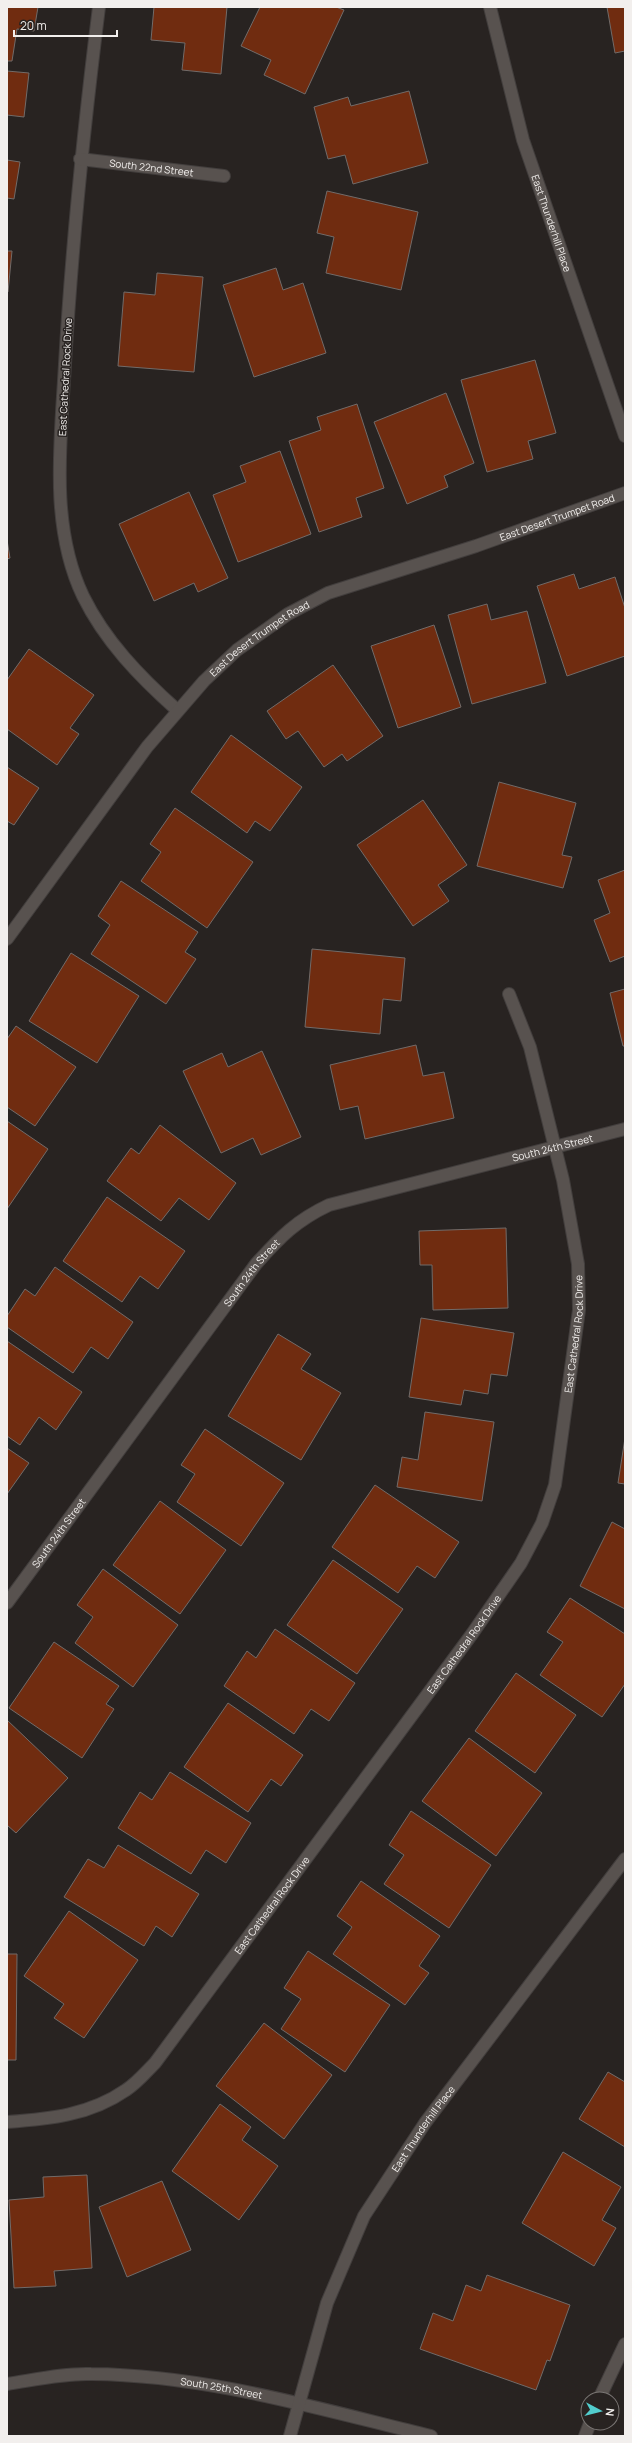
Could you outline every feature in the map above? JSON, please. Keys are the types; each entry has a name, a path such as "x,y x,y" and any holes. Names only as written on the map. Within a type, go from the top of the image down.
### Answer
{"street":[{"name":"East Cathedral Rock Drive","path":"100,7 80,159 62,418 62,518 71,563 82,595 99,626 125,659 177,710"},
{"name":"East Thunderhill Place","path":"490,7 523,140 625,436"},
{"name":"South 22nd Street","path":"80,159 224,176"},
{"name":"East Desert Trumpet Road","path":"7,939 147,747 177,710 237,650 288,614 328,593 476,546 625,493"},
{"name":"East Cathedral Rock Drive","path":"7,2122 78,2113 106,2102 127,2089 155,2063 472,1634 521,1562 542,1524 555,1484 579,1310 578,1264 571,1218 555,1146 530,1047 509,994"},
{"name":"South 24th Street","path":"7,1603 256,1264 281,1236 305,1216 329,1205 625,1129"},
{"name":"East Thunderhill Place","path":"290,2436 327,2303 364,2216 425,2123 625,1859"},
{"path":"603,2391 625,2344"},
{"name":"South 25th Street","path":"7,2384 90,2374 140,2376 227,2387 431,2436"}],"building":[{"path":"7,7 38,7 34,31 17,29 12,61 7,61"},
{"path":"154,7 227,7 221,74 182,70 185,43 151,40"},
{"path":"260,7 336,7 344,10 305,94 264,75 271,60 241,46"},
{"path":"607,7 625,7 625,51 615,53"},
{"path":"7,71 29,73 24,117 7,115"},
{"path":"409,91 428,163 353,184 345,155 328,159 314,107 348,97 351,106"},
{"path":"7,160 20,162 14,199 7,198"},
{"path":"327,191 418,212 401,290 326,273 334,237 317,233"},
{"path":"7,251 12,251 8,292 7,291"},
{"path":"276,268 283,290 303,283 326,353 254,377 223,285"},
{"path":"157,273 203,277 194,372 118,366 124,292 155,295"},
{"path":"535,360 556,433 528,441 533,459 487,472 461,380"},
{"path":"446,393 474,463 444,476 448,487 407,504 374,422"},
{"path":"357,404 384,488 356,498 362,517 319,532 289,441 321,430 317,417"},
{"path":"280,451 311,534 238,562 213,495 246,482 240,466"},
{"path":"189,492 228,578 198,592 194,583 154,601 119,524"},
{"path":"7,540 10,558 7,559"},
{"path":"574,574 579,589 615,577 625,608 625,656 567,676 537,586"},
{"path":"487,604 491,620 527,611 546,683 472,704 448,615"},
{"path":"434,625 461,707 398,728 371,646"},
{"path":"29,649 94,695 70,728 79,734 57,765 7,729 7,680"},
{"path":"333,665 383,736 347,761 342,754 324,767 298,731 286,739 267,711"},
{"path":"231,735 302,787 270,831 255,821 247,833 191,792"},
{"path":"7,767 39,788 14,825 7,821"},
{"path":"499,782 576,803 562,855 572,857 563,888 477,866"},
{"path":"423,800 467,865 438,885 449,901 413,926 357,845"},
{"path":"175,808 253,862 207,928 141,881 161,852 150,844"},
{"path":"625,870 625,956 610,962 594,920 610,913 598,880"},
{"path":"121,881 198,932 185,952 196,959 166,1004 91,954 110,925 98,916"},
{"path":"312,949 405,958 401,1001 383,999 380,1034 305,1027"},
{"path":"71,953 139,996 97,1063 29,1021"},
{"path":"625,989 625,1046 623,1046 610,993"},
{"path":"16,1026 76,1067 35,1126 7,1107 7,1039"},
{"path":"416,1045 423,1076 444,1072 454,1118 365,1139 358,1106 340,1110 330,1065"},
{"path":"262,1051 301,1137 261,1155 253,1138 221,1153 183,1071 222,1053 228,1067"},
{"path":"7,1121 48,1149 7,1209"},
{"path":"160,1125 236,1183 209,1220 179,1198 161,1221 107,1181 131,1148 139,1154"},
{"path":"107,1197 185,1251 158,1289 140,1276 122,1302 63,1261"},
{"path":"506,1228 508,1308 433,1310 432,1265 420,1265 419,1231"},
{"path":"55,1267 133,1322 108,1359 91,1347 73,1373 7,1327 7,1316 25,1289 35,1296"},
{"path":"421,1318 514,1333 507,1376 491,1374 488,1394 464,1390 461,1405 409,1397"},
{"path":"278,1334 311,1354 301,1369 341,1393 301,1460 228,1416"},
{"path":"7,1341 82,1392 56,1430 39,1417 20,1445 7,1436"},
{"path":"425,1412 494,1422 482,1501 397,1487 402,1457 418,1460"},
{"path":"205,1429 284,1483 241,1546 177,1502 195,1474 181,1465"},
{"path":"625,1438 625,1484 618,1483"},
{"path":"7,1448 29,1463 7,1494"},
{"path":"375,1485 459,1542 435,1578 417,1566 398,1593 332,1547"},
{"path":"160,1501 226,1550 180,1614 113,1565"},
{"path":"612,1522 625,1529 625,1609 580,1586"},
{"path":"333,1560 403,1609 357,1674 287,1625"},
{"path":"103,1569 178,1625 133,1687 75,1643 93,1617 77,1605"},
{"path":"570,1598 625,1634 625,1684 602,1717 540,1675 563,1642 547,1632"},
{"path":"275,1629 355,1683 329,1721 311,1709 294,1734 224,1686 247,1651 256,1658"},
{"path":"54,1642 119,1686 106,1704 114,1709 82,1758 9,1708"},
{"path":"516,1673 576,1715 535,1773 475,1731"},
{"path":"228,1703 303,1755 281,1786 271,1779 248,1812 184,1767"},
{"path":"7,1720 68,1778 16,1833 7,1825"},
{"path":"469,1738 542,1793 496,1856 422,1801"},
{"path":"170,1772 251,1823 226,1863 206,1850 191,1874 118,1828 140,1792 152,1800"},
{"path":"411,1811 491,1865 449,1928 384,1884 404,1855 389,1845"},
{"path":"118,1845 199,1894 172,1937 156,1926 144,1946 64,1897 88,1859 104,1868"},
{"path":"361,1881 440,1936 419,1966 429,1973 405,2005 333,1954 352,1927 337,1916"},
{"path":"69,1911 138,1960 84,2038 54,2018 64,2004 24,1976"},
{"path":"308,1951 390,2005 345,2072 281,2029 301,1999 284,1988"},
{"path":"7,1954 17,1954 16,2060 7,2060"},
{"path":"264,2023 332,2075 284,2139 216,2086"},
{"path":"608,2072 625,2082 625,2147 579,2119"},
{"path":"220,2104 251,2127 242,2140 278,2166 239,2220 172,2171"},
{"path":"563,2152 621,2187 602,2220 616,2228 594,2266 522,2223"},
{"path":"87,2175 92,2268 54,2271 56,2286 14,2288 9,2200 44,2197 43,2177"},
{"path":"162,2181 191,2250 127,2277 99,2207"},
{"path":"487,2275 570,2305 550,2361 547,2360 536,2390 420,2349 433,2313 453,2321 466,2285 481,2291"}]}
